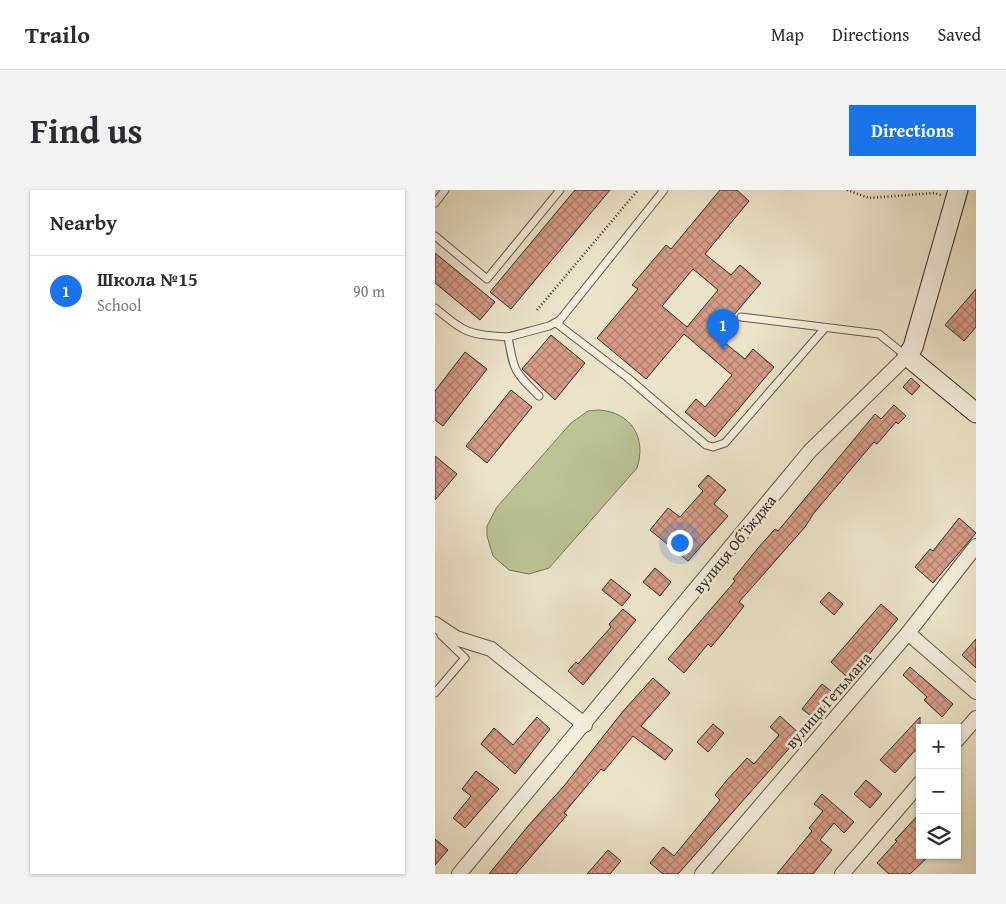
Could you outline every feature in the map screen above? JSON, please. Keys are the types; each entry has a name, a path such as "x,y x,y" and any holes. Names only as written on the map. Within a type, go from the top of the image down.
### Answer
{"street":[{"name":"вулиця Обʼїжджа","path":"459,874 585,725 810,451 907,356 913,347 957,195"},
{"path":"907,356 976,413"},
{"name":"вулиця Гетьмана","path":"701,874 908,633 976,546"},
{"path":"435,624 455,638 491,649 585,725"},
{"path":"908,633 976,692"},
{"path":"961,735 976,718"},
{"path":"842,874 916,788"}],"lane":[{"path":"435,202 445,190"},
{"path":"435,236 487,278 560,190"},
{"path":"435,308 462,330 472,334 508,337 556,324 664,190"},
{"path":"741,317 879,334 907,356"},
{"path":"556,324 628,378 706,445 713,448 725,443 825,328"},
{"path":"508,337 517,374 539,396"},
{"path":"435,629 465,658 435,693"}],"path":[{"path":"537,310 638,190"},
{"path":"847,190 869,198 934,192 957,195"}],"green space":[{"path":"599,410 620,416 634,428 640,447 637,468 549,568 529,574 509,570 493,556 487,536 487,526 497,507 571,423 588,411"}],"building":[{"path":"575,190 610,190 511,309 490,292"},
{"path":"720,190 737,190 749,201 705,254 731,275 740,265 761,283 716,336 745,359 753,349 774,367 715,437 685,412 696,399 705,407 732,375 684,334 646,379 597,338 638,289 632,285 666,245 671,249","holes":["693,269 718,290 687,327 662,306"]},
{"path":"435,253 495,302 480,320 435,283"},
{"path":"976,289 976,327 964,341 945,325"},
{"path":"551,335 585,363 555,400 522,369"},
{"path":"465,352 487,369 443,426 435,420 435,391"},
{"path":"911,378 920,386 912,395 903,387"},
{"path":"511,390 532,407 487,463 466,446"},
{"path":"894,405 906,416 898,424 896,422 877,444 874,442 814,513 805,527 739,602 744,606 722,634 711,647 708,644 684,673 668,659 735,581 733,579 758,548 775,529 778,531 875,414 881,419"},
{"path":"435,456 457,474 435,500"},
{"path":"708,475 726,490 714,504 728,516 688,561 650,530 668,508 680,517 703,491 698,486"},
{"path":"959,518 976,533 933,583 915,567 930,549 933,551"},
{"path":"655,568 671,582 660,596 643,582"},
{"path":"611,579 631,595 622,606 602,590"},
{"path":"829,592 843,604 834,615 820,602"},
{"path":"881,604 898,619 849,679 831,662"},
{"path":"623,609 636,620 583,685 568,671 576,662 578,664 611,627 609,624"},
{"path":"976,639 976,668 962,655"},
{"path":"910,667 953,704 942,717 924,700 927,697 903,675"},
{"path":"653,678 670,693 641,726 673,750 665,760 633,736 604,771 601,769 564,813 567,815 516,874 489,874 564,786 624,710"},
{"path":"822,684 835,694 815,719 802,709"},
{"path":"780,716 801,735 678,874 663,874 650,863 663,847 674,856 720,800 715,795 727,780 747,758 754,764 779,735 770,727"},
{"path":"537,717 550,729 515,774 481,744 494,728 513,745"},
{"path":"920,717 920,724 916,724 916,749 895,773 880,760"},
{"path":"713,724 724,733 708,752 697,742"},
{"path":"476,771 499,789 465,828 453,818 471,796 462,789"},
{"path":"866,780 882,794 870,808 854,794"},
{"path":"822,794 854,822 844,833 834,823 820,840 832,850 813,874 777,874 812,831 809,828 823,811 814,804"},
{"path":"916,817 916,859 926,859 910,874 889,874 877,863 897,841 895,840"},
{"path":"435,839 448,850 435,865"},
{"path":"608,850 621,861 610,874 587,874"}],"place":[{"name":"Школа №15","path":"723,350"}]}
